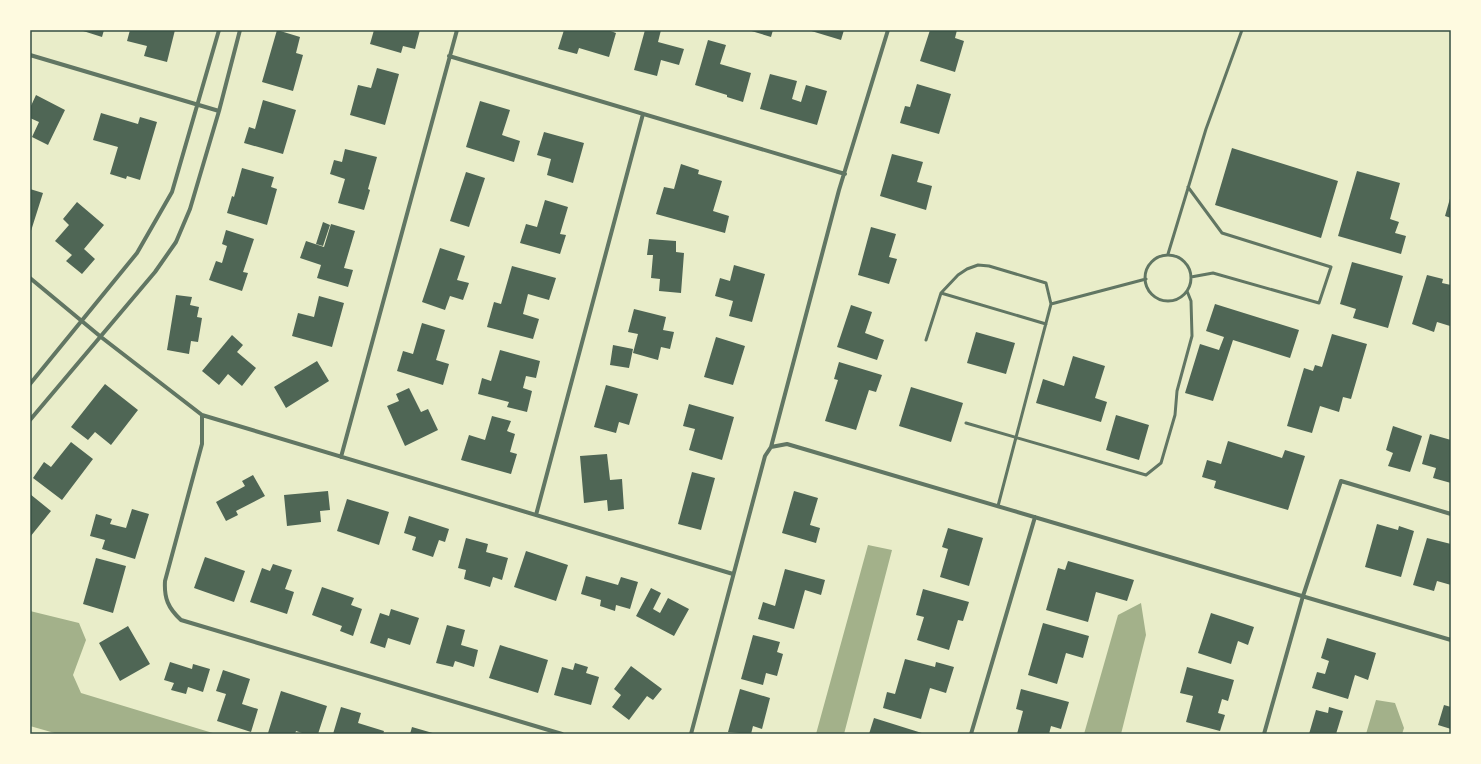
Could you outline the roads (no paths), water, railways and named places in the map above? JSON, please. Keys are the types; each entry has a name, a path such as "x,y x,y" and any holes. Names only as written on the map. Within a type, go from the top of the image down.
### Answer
{"street":[{"path":"30,384 83,322 137,253 172,192 219,30"},
{"path":"30,420 155,272 176,242 190,209 219,111 240,30"},
{"path":"341,457 457,30"},
{"path":"690,734 765,456 771,447 845,174 888,30"},
{"path":"30,55 219,111"},
{"path":"449,56 845,174"},
{"path":"536,515 643,114"},
{"path":"30,278 101,337 202,415 733,574"},
{"path":"202,415 202,444 164,592 167,603 172,612 181,620 562,734"},
{"path":"771,447 787,444 1451,640"},
{"path":"1264,734 1303,596 1340,481 1451,514"},
{"path":"971,734 1035,517"}],"lane":[{"path":"1168,254 1206,129 1242,30"},
{"path":"1188,187 1222,233 1331,267 1319,304 1213,273 1191,277"},
{"path":"1168,254 1181,259 1186,264 1191,277 1187,291 1176,300 1162,300 1150,292 1146,279 1150,265 1154,260 1168,254"},
{"path":"926,340 941,293 967,269 978,265 990,266 1046,283 1051,304 998,506"},
{"path":"1051,304 1146,279"},
{"path":"966,423 1146,475 1161,463 1175,415 1177,391 1192,336 1191,301 1187,291"},
{"path":"941,293 1046,324"}]}
